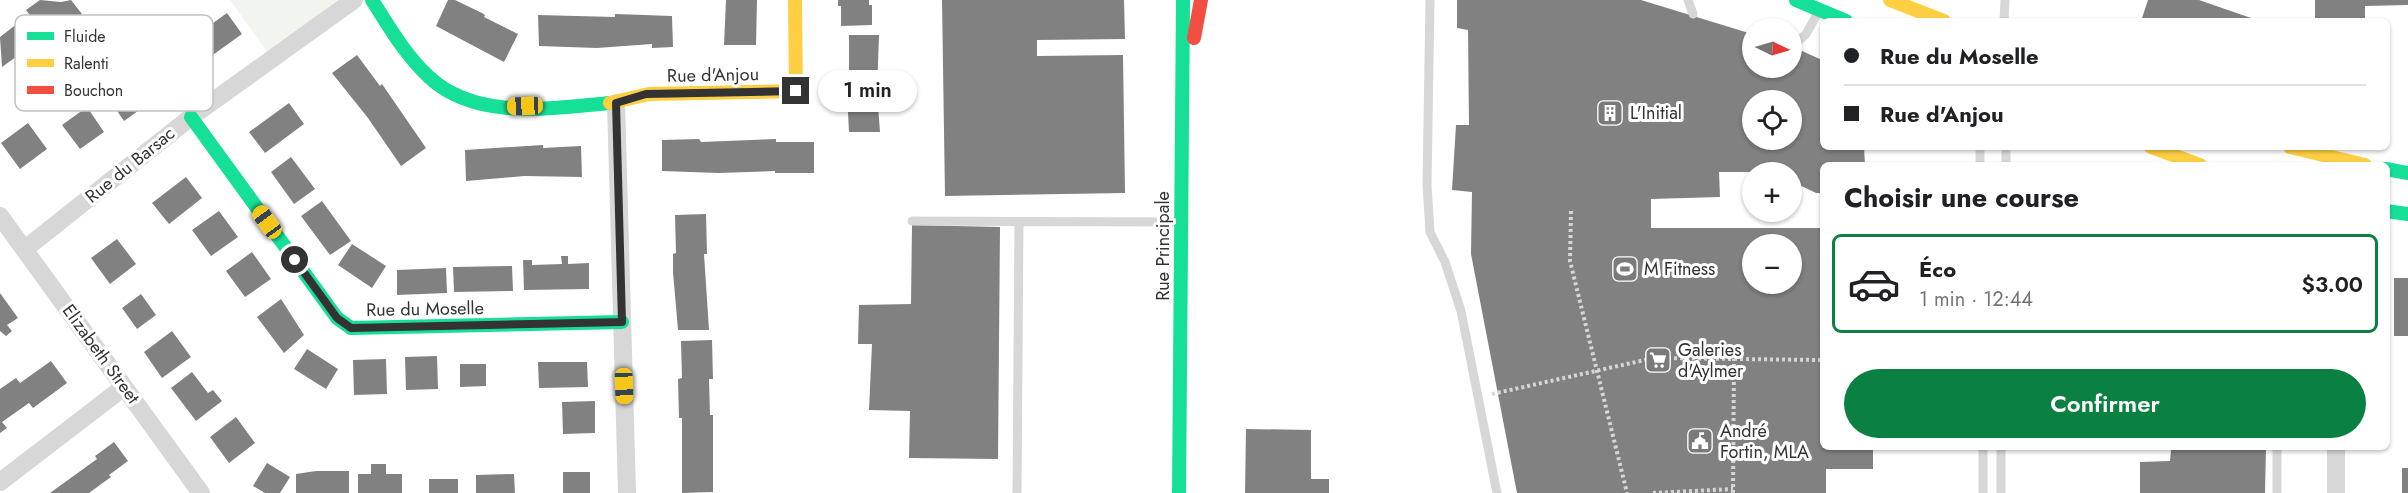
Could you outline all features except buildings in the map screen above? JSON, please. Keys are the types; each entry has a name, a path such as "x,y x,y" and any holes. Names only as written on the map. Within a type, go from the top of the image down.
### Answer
{"street":[{"name":"Rue du Barsac","path":"213,101 354,0"},
{"name":"Rue d'Anjou","path":"372,0 409,56 438,85 457,97 480,104 501,106 616,103 646,94 796,91 795,0"},
{"name":"Rue Principale","path":"1179,493 1183,0"},
{"path":"1182,103 1201,0"},
{"path":"1796,0 1839,18"},
{"path":"1890,0 1936,18"},
{"path":"616,103 627,493"},
{"name":"Rue du Barsac","path":"24,249 199,111"},
{"name":"Rue du Moselle","path":"191,117 337,318 351,328 622,322"},
{"path":"2159,150 2192,162"},
{"path":"2299,150 2335,162"},
{"path":"2390,170 2408,173"},
{"path":"2390,212 2408,214"},
{"name":"Elizabeth Street","path":"0,216 201,493"},
{"path":"0,482 124,387"},
{"path":"2336,450 2336,493"}],"lane":[{"path":"1430,0 1427,185 1430,232 1445,262 1461,311 1497,493"},
{"path":"1688,0 1693,14"},
{"path":"2004,18 2005,0"},
{"path":"1802,38 1819,10"},
{"path":"912,221 1181,222"},
{"path":"1017,493 1019,222"},
{"path":"1983,450 1983,493"},
{"path":"2001,450 2001,493"},
{"path":"2277,450 2277,493"}],"path":[{"path":"1571,211 1570,261 1627,493"},
{"path":"1492,394 1654,358 1820,360"},
{"path":"1653,493 1733,491 1734,359"}],"shaded area":[{"path":"230,0 354,0 271,57"}],"traffic: fast":[{"path":"372,0 413,60 429,77 448,91 492,106 515,108 540,109 610,103"},
{"path":"1179,493 1183,0"},
{"path":"1796,0 1839,18"},
{"path":"191,117 337,318 351,328 622,322"},
{"path":"2390,170 2408,173"},
{"path":"2390,212 2408,214"}],"traffic: slow":[{"path":"610,103 649,94 796,91 795,0"},
{"path":"1890,0 1936,18"},
{"path":"2159,150 2192,162"},
{"path":"2302,150 2352,162"}],"traffic: jam":[{"path":"1194,38 1201,0"}],"place":[{"name":"L'Initial","path":"1610,113"},
{"name":"M Fitness","path":"1625,269"},
{"name":"Galeries d'Aylmer","path":"1658,360"},
{"name":"André Fortin, MLA","path":"1700,441"}],"route":[{"path":"295,260 337,318 351,328 622,322 616,103 646,94 796,91"}]}
